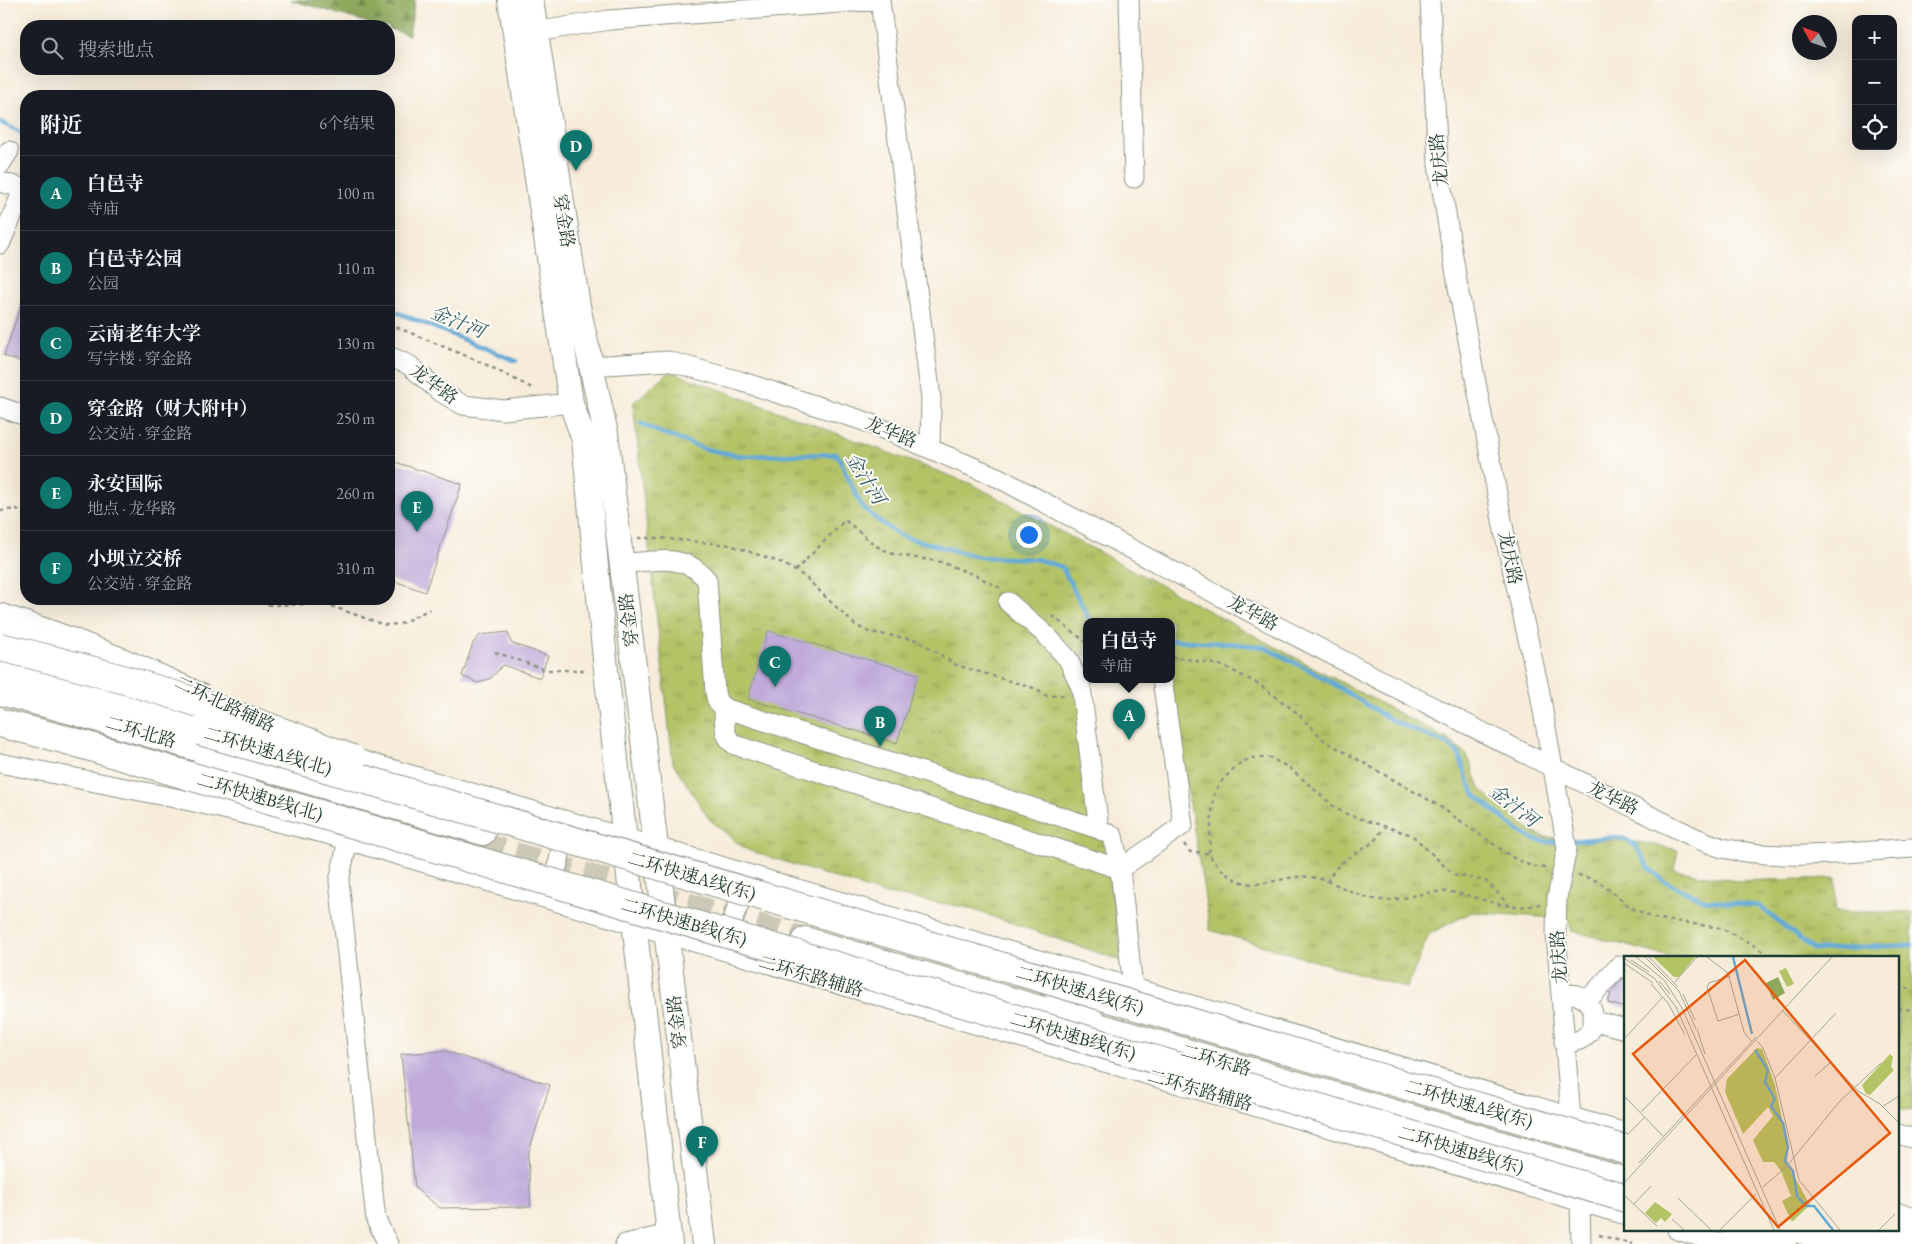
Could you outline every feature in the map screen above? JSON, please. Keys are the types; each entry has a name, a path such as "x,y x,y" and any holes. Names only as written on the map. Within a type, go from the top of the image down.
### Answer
{"highway":[{"path":"0,628 80,655 207,705 286,733 449,798 537,822"},
{"path":"0,647 207,705"},
{"name":"二环快速A线(北)","path":"0,675 537,822"},
{"name":"二环快速B线(北)","path":"0,723 67,740 345,831 517,881"},
{"path":"0,743 345,831"},
{"name":"二环快速A线(东)","path":"537,822 1624,1149"},
{"name":"二环快速B线(东)","path":"517,881 1624,1197"},
{"path":"1742,1232 1782,1244"}],"main road":[{"name":"穿金路","path":"510,0 571,403 584,440 606,670 670,1239"},
{"name":"穿金路","path":"531,0 576,296 606,434 704,1244"},
{"name":"二环北路","path":"0,693 205,757 482,838"},
{"name":"二环北路","path":"0,705 205,757"},
{"name":"二环东路","path":"807,934 1090,1017 1624,1179"},
{"name":"二环东路","path":"1090,1017 1624,1167"},
{"path":"1803,1232 1843,1244"},
{"path":"1845,1232 1885,1244"}],"street":[{"path":"535,32 609,20 880,0 931,398 930,448"},
{"path":"1129,0 1134,178"},
{"name":"龙庆路","path":"1430,0 1439,174 1459,293 1506,541 1539,688 1565,839 1557,898 1556,934 1571,1117"},
{"path":"0,182 20,188"},
{"path":"0,244 20,200"},
{"name":"龙华路","path":"395,359 408,365 439,391 463,405 504,410 571,403"},
{"name":"龙华路","path":"591,366 668,361 740,380 864,421 930,448 999,478 1449,717 1552,769 1698,839 1722,848 1768,855 1809,855 1912,848"},
{"path":"0,407 20,414"},
{"path":"622,564 667,560 682,562 698,570 707,580 715,692 717,701 724,708 1099,829 1113,836 1120,869 1133,988"},
{"path":"1007,597 1068,659 1081,686 1099,829"},
{"name":"二环北路辅路","path":"0,614 70,636 108,651 308,742 537,822"},
{"path":"1120,869 1182,825 1163,683"},
{"path":"724,708 725,736 735,745 1120,869"},
{"path":"205,757 229,754 317,755 372,764"},
{"path":"205,757 299,819 322,830 345,831"},
{"path":"0,763 345,831"},
{"path":"517,881 524,891 540,888 551,878 558,865 560,849 558,834 551,821 537,822"},
{"path":"537,822 625,839 1624,1132"},
{"path":"345,831 339,881 376,1220 388,1244"},
{"name":"二环东路辅路","path":"517,881 634,924 667,934 1624,1214"},
{"path":"758,960 743,952 734,939 732,924 736,909 744,896 757,886 764,884 782,885"},
{"path":"952,935 981,945 1004,956 1090,1017"},
{"path":"1588,1001 1619,966 1624,967"},
{"path":"1561,995 1575,994 1588,1001 1594,1014 1592,1027 1584,1038 1571,1043 1564,1042"},
{"path":"928,1010 955,1017 979,1019 1064,1019 1090,1017"},
{"path":"1594,1021 1624,1028"},
{"path":"1580,1202 1581,1244"},
{"path":"1684,1232 1724,1244"},
{"path":"625,1244 670,1239"}],"path":[{"path":"395,326 483,363 538,391"},
{"path":"0,511 17,509 20,511"},
{"path":"795,570 844,520 876,546 893,554 941,562 977,576 1007,597"},
{"path":"619,538 660,538 730,545 782,563 795,570 855,625 869,632 918,640 956,665 1037,689 1047,696 1082,695"},
{"path":"329,605 384,625 400,624 430,609"},
{"path":"495,652 546,670 606,670"},
{"path":"1175,657 1224,666 1260,685 1296,712 1326,741 1436,804 1512,857 1531,866 1562,871 1598,881 1630,907 1652,918 1721,928 1752,944 1768,956"},
{"path":"1510,906 1486,882 1454,875 1412,835 1343,813 1291,769 1279,762 1262,757 1252,758 1235,766 1215,791 1209,853 1212,862 1243,883 1254,884 1303,876 1312,877 1382,900 1450,892 1510,906 1528,907 1557,898"},
{"path":"1327,882 1334,869 1375,840 1385,826"},
{"path":"1174,830 1190,852 1209,853"},
{"path":"1900,984 1912,990"},
{"path":"1607,1237 1632,1244"}],"green space":[{"path":"291,0 415,0 409,35 395,31 395,20 359,20"},
{"path":"670,371 972,484 1449,740 1467,755 1481,790 1533,832 1544,837 1640,842 1678,850 1674,870 1736,881 1836,878 1835,912 1912,912 1912,1111 1900,1108 1900,956 1666,956 1572,931 1568,919 1472,912 1429,934 1407,988 1210,930 1171,683 1175,683 1175,618 1083,618 1083,655 1078,655 1082,696 1122,961 965,907 881,893 745,849 709,819 673,763 633,403"}],"building":[{"path":"20,308 20,361 4,356"},
{"path":"395,462 462,484 425,592 395,581"},
{"path":"768,631 918,674 897,743 748,699"},
{"path":"508,632 511,643 548,656 540,678 503,665 491,678 478,683 462,676 473,643 480,635"},
{"path":"1624,979 1624,1007 1608,1003 1611,992"},
{"path":"445,1051 550,1085 528,1155 531,1207 440,1208 415,1188 401,1054"}],"waterway":[{"name":"金汁河","path":"0,122 20,132"},
{"name":"金汁河","path":"395,311 516,361"},
{"name":"金汁河","path":"640,423 705,449 741,456 837,454 862,507 901,536 979,557 1036,559 1062,567 1088,618"},
{"name":"金汁河","path":"1175,640 1264,647 1321,676 1391,720 1449,745 1459,754 1469,784 1476,796 1521,833 1536,840 1548,842 1561,841"},
{"name":"金汁河","path":"1571,841 1615,837 1625,839 1635,845 1649,868 1664,881 1704,900 1759,906 1814,950 1912,945"}],"tunnel":[{"path":"480,844 805,939"}],"place":[{"name":"穿金路（财大附中）","path":"576,171"},
{"name":"永安国际","path":"417,532"},
{"name":"云南老年大学","path":"775,687"},
{"name":"白邑寺","path":"1129,740"},
{"name":"白邑寺公园","path":"880,747"},
{"name":"小坝立交桥","path":"702,1167"}]}
